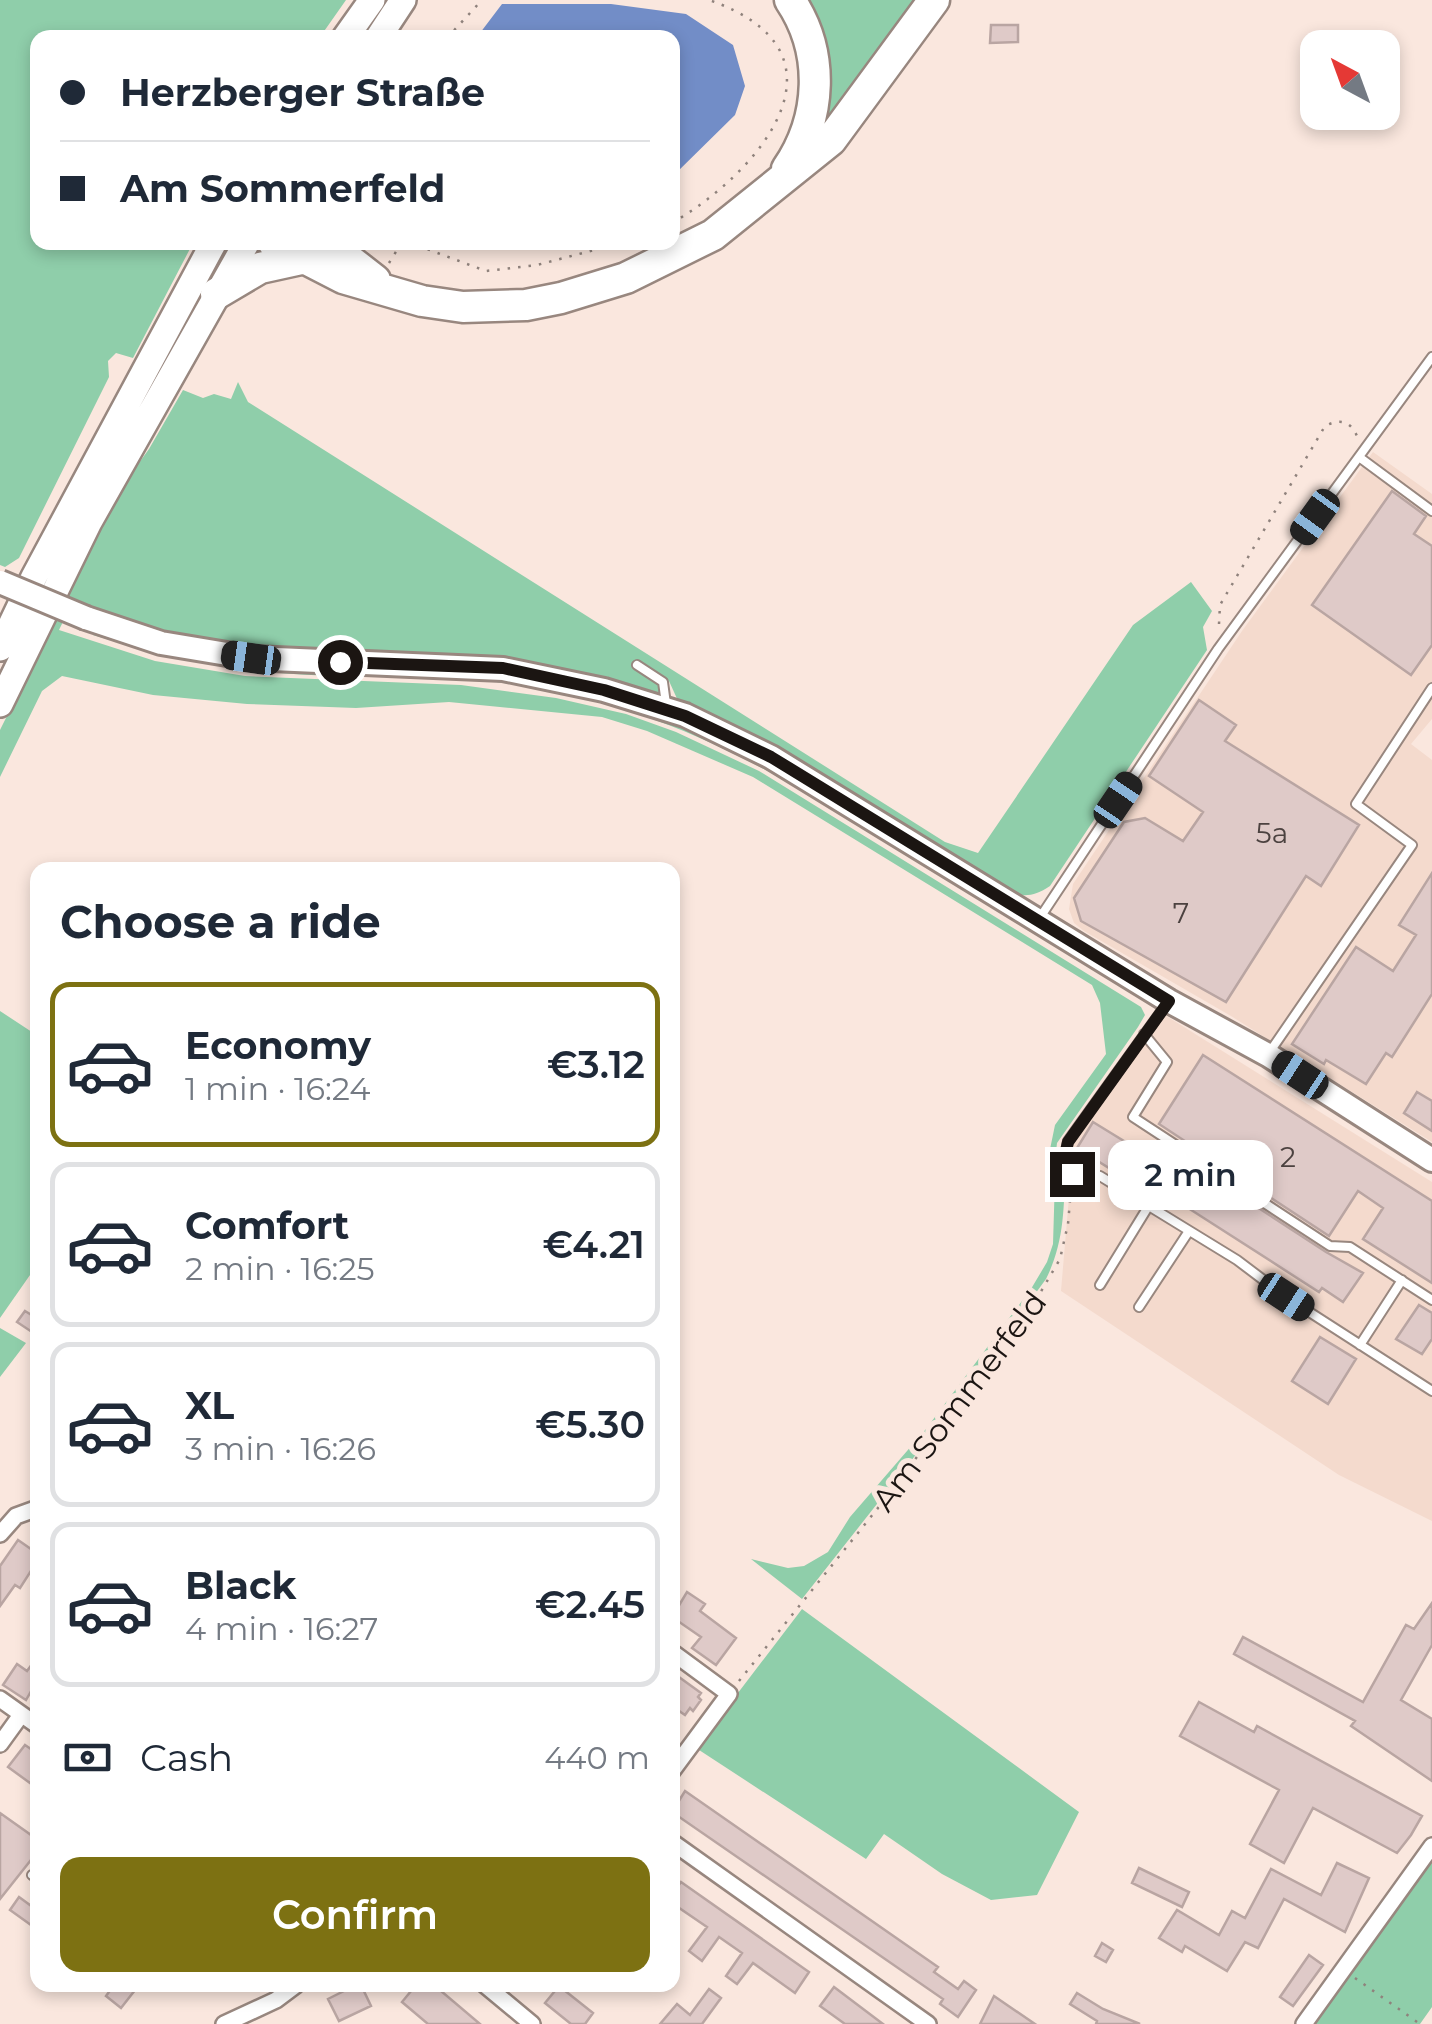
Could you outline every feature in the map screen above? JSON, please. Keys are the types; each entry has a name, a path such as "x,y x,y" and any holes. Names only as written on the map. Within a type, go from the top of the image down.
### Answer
{"highway":[{"path":"776,184 801,146 814,106 812,50 790,0"},
{"path":"216,294 260,268 313,251 344,278 422,301 463,307 506,307 561,298 626,278 713,235 831,140 934,0"}],"main road":[{"path":"351,30 372,0"},
{"path":"383,30 403,0"},
{"path":"0,648 34,577 210,250"},
{"path":"0,704 89,522 242,250"},
{"path":"0,582 86,618 161,643 203,652 301,661 503,668 665,708 771,757 1169,1001 1268,1055 1432,1160"}],"street":[{"path":"0,1534 16,1516 30,1511"},
{"path":"680,1658 729,1694 680,1760"},
{"path":"0,1698 30,1721"},
{"path":"0,1744 21,1715"},
{"path":"1304,2024 1432,1846"},
{"path":"680,1848 928,2024"},
{"path":"224,2024 287,1992"},
{"path":"493,1992 532,2024"}],"lane":[{"path":"1039,920 1226,638 1432,357"},
{"path":"1360,456 1432,511"},
{"path":"637,666 663,682 665,708"},
{"path":"1268,1055 1412,845 1356,804 1432,688"},
{"path":"1072,1174 1066,1151 1068,1142 1169,1001"},
{"path":"1144,1034 1167,1062 1133,1118 1330,1246 1350,1247 1432,1300"},
{"path":"1100,1285 1183,1150"},
{"path":"1100,1176 1237,1260 1286,1297 1432,1391"},
{"path":"1139,1307 1188,1231"},
{"path":"1360,1345 1402,1280"}],"path":[{"path":"454,30 482,0"},
{"path":"680,219 710,201 736,178 776,126 786,94 787,64 771,40 752,20 708,0"},
{"path":"430,250 486,271 538,265 595,250"},
{"path":"1226,638 1219,625 1220,606 1325,426 1334,421 1353,427 1360,456"},
{"name":"Am Sommerfeld","path":"729,1694 893,1490 1048,1282 1060,1259 1068,1224 1072,1174"},
{"path":"1344,1970 1420,2024"}],"shaded area":[{"path":"1373,452 1432,494 1432,719 1411,744 1432,760 1432,1142 1231,1016 1084,931 1074,923 1069,909 1073,884 1242,631"},
{"path":"1160,1012 1432,1182 1432,1521 1339,1475 1061,1291 1071,1174 1068,1141"}],"green space":[{"path":"0,0 346,0 325,30 30,30 30,250 189,250 133,358 116,353 108,361 109,377 19,558 5,567 0,565"},
{"path":"799,0 924,0 809,153"},
{"path":"238,382 248,402 945,842 978,853 1133,625 1191,582 1212,611 1203,627 1207,650 1050,886 1026,895 1010,893 679,703 669,681 638,662 634,668 661,686 662,692 651,696 468,656 270,651 205,643 92,614 92,608 74,599 59,630 155,661 245,676 461,685 556,698 626,714 676,732 759,771 1141,1007 1145,1015 1138,1027 1057,1143 1055,1161 1065,1170 1063,1212 1060,1239 1046,1279 933,1433 802,1599 751,1559 788,1568 804,1566 828,1552 850,1517 926,1429 1047,1262 1053,1244 1055,1178 1048,1159 1055,1125 1106,1054 1100,1003 1092,985 753,777 647,731 602,717 449,702 356,708 247,704 153,695 62,676 42,691 0,777 0,730 120,489 183,390 203,398 214,394 231,399"},
{"path":"95,632 558,688 681,723 765,762 1000,908 994,909 765,770 645,716 581,697 512,684 242,669 142,649 93,635"},
{"path":"0,1011 30,1031 30,1275 0,1318"},
{"path":"0,1328 26,1343 0,1377"},
{"path":"802,1609 1079,1812 1037,1895 991,1900 942,1874 884,1834 866,1859 696,1748"},
{"path":"1432,1861 1432,2007 1420,2024 1314,2024"}],"water":[{"path":"502,4 611,4 686,14 733,45 745,86 735,115 680,169 680,30 482,30"}],"building":[{"path":"991,25 1018,25 1018,42 990,43"},
{"path":"1392,491 1426,516 1414,534 1432,546 1432,645 1411,675 1312,605"},
{"path":"1199,700 1236,725 1225,741 1359,825 1321,886 1306,876 1226,1002 1081,921 1074,898 1124,822 1145,818 1183,841 1203,812 1149,776"},
{"path":"1432,873 1432,994 1392,1057 1386,1053 1366,1084 1292,1044 1356,947 1393,971 1416,935 1399,925"},
{"path":"1203,1055 1432,1201 1432,1283 1363,1239 1383,1208 1358,1191 1329,1236 1159,1124"},
{"path":"1417,1092 1432,1101 1432,1131 1404,1113"},
{"path":"1093,1122 1158,1162 1141,1188 1077,1148"},
{"path":"1196,1167 1363,1273 1343,1302 1322,1288 1319,1292 1174,1199"},
{"path":"1419,1305 1432,1313 1432,1339 1422,1354 1396,1339"},
{"path":"25,1311 30,1314 30,1331 17,1322"},
{"path":"1320,1337 1356,1359 1328,1404 1292,1381"},
{"path":"18,1540 30,1548 30,1572 0,1606 0,1566"},
{"path":"687,1592 705,1604 700,1611 736,1638 716,1665 692,1648 701,1637 680,1623 680,1604"},
{"path":"1432,1603 1432,1645 1401,1700 1432,1719 1432,1781 1351,1726 1355,1721 1234,1654 1243,1637 1363,1702 1406,1625 1414,1629"},
{"path":"17,1664 27,1671 30,1667 30,1693 26,1700 3,1685"},
{"path":"680,1678 701,1693 693,1711 690,1708 685,1715 680,1712"},
{"path":"1199,1702 1254,1732 1257,1726 1422,1816 1397,1853 1313,1808 1284,1863 1250,1844 1279,1790 1180,1736"},
{"path":"25,1745 30,1748 30,1783 8,1767"},
{"path":"685,1791 938,1967 934,1972 958,1989 964,1981 976,1990 958,2017 940,2004 943,1999 680,1818 680,1799"},
{"path":"0,1813 30,1834 30,1861 0,1899"},
{"path":"1337,1863 1369,1878 1345,1932 1284,1899 1258,1948 1245,1942 1227,1971 1185,1946 1182,1952 1159,1938 1177,1910 1219,1935 1232,1911 1245,1918 1271,1869 1321,1895"},
{"path":"1139,1868 1189,1892 1182,1907 1132,1883"},
{"path":"680,1883 809,1972 795,1993 753,1963 737,1984 726,1976 742,1953 719,1937 702,1961 689,1951 707,1927 680,1908"},
{"path":"19,1897 30,1905 30,1924 10,1910"},
{"path":"1102,1943 1113,1950 1106,1962 1095,1956"},
{"path":"1309,1955 1323,1965 1293,2006 1280,1997"},
{"path":"834,1987 883,2024 845,2024 820,2006"},
{"path":"709,1989 721,1998 702,2024 660,2024 677,2004 690,2015"},
{"path":"109,1992 134,1992 121,2008 106,1996"},
{"path":"342,1992 364,1992 371,2006 339,2021 328,1999"},
{"path":"410,1992 442,1992 480,2024 428,2024 402,2002"},
{"path":"554,1992 567,1992 593,2013 585,2024 571,2024 545,2003"},
{"path":"1077,1993 1140,2024 1096,2024 1070,2004"},
{"path":"994,1996 1035,2024 980,2024"}],"route":[{"path":"340,662 503,668 604,690 685,716 771,757 1169,1001 1068,1142 1066,1151 1072,1174"}]}
